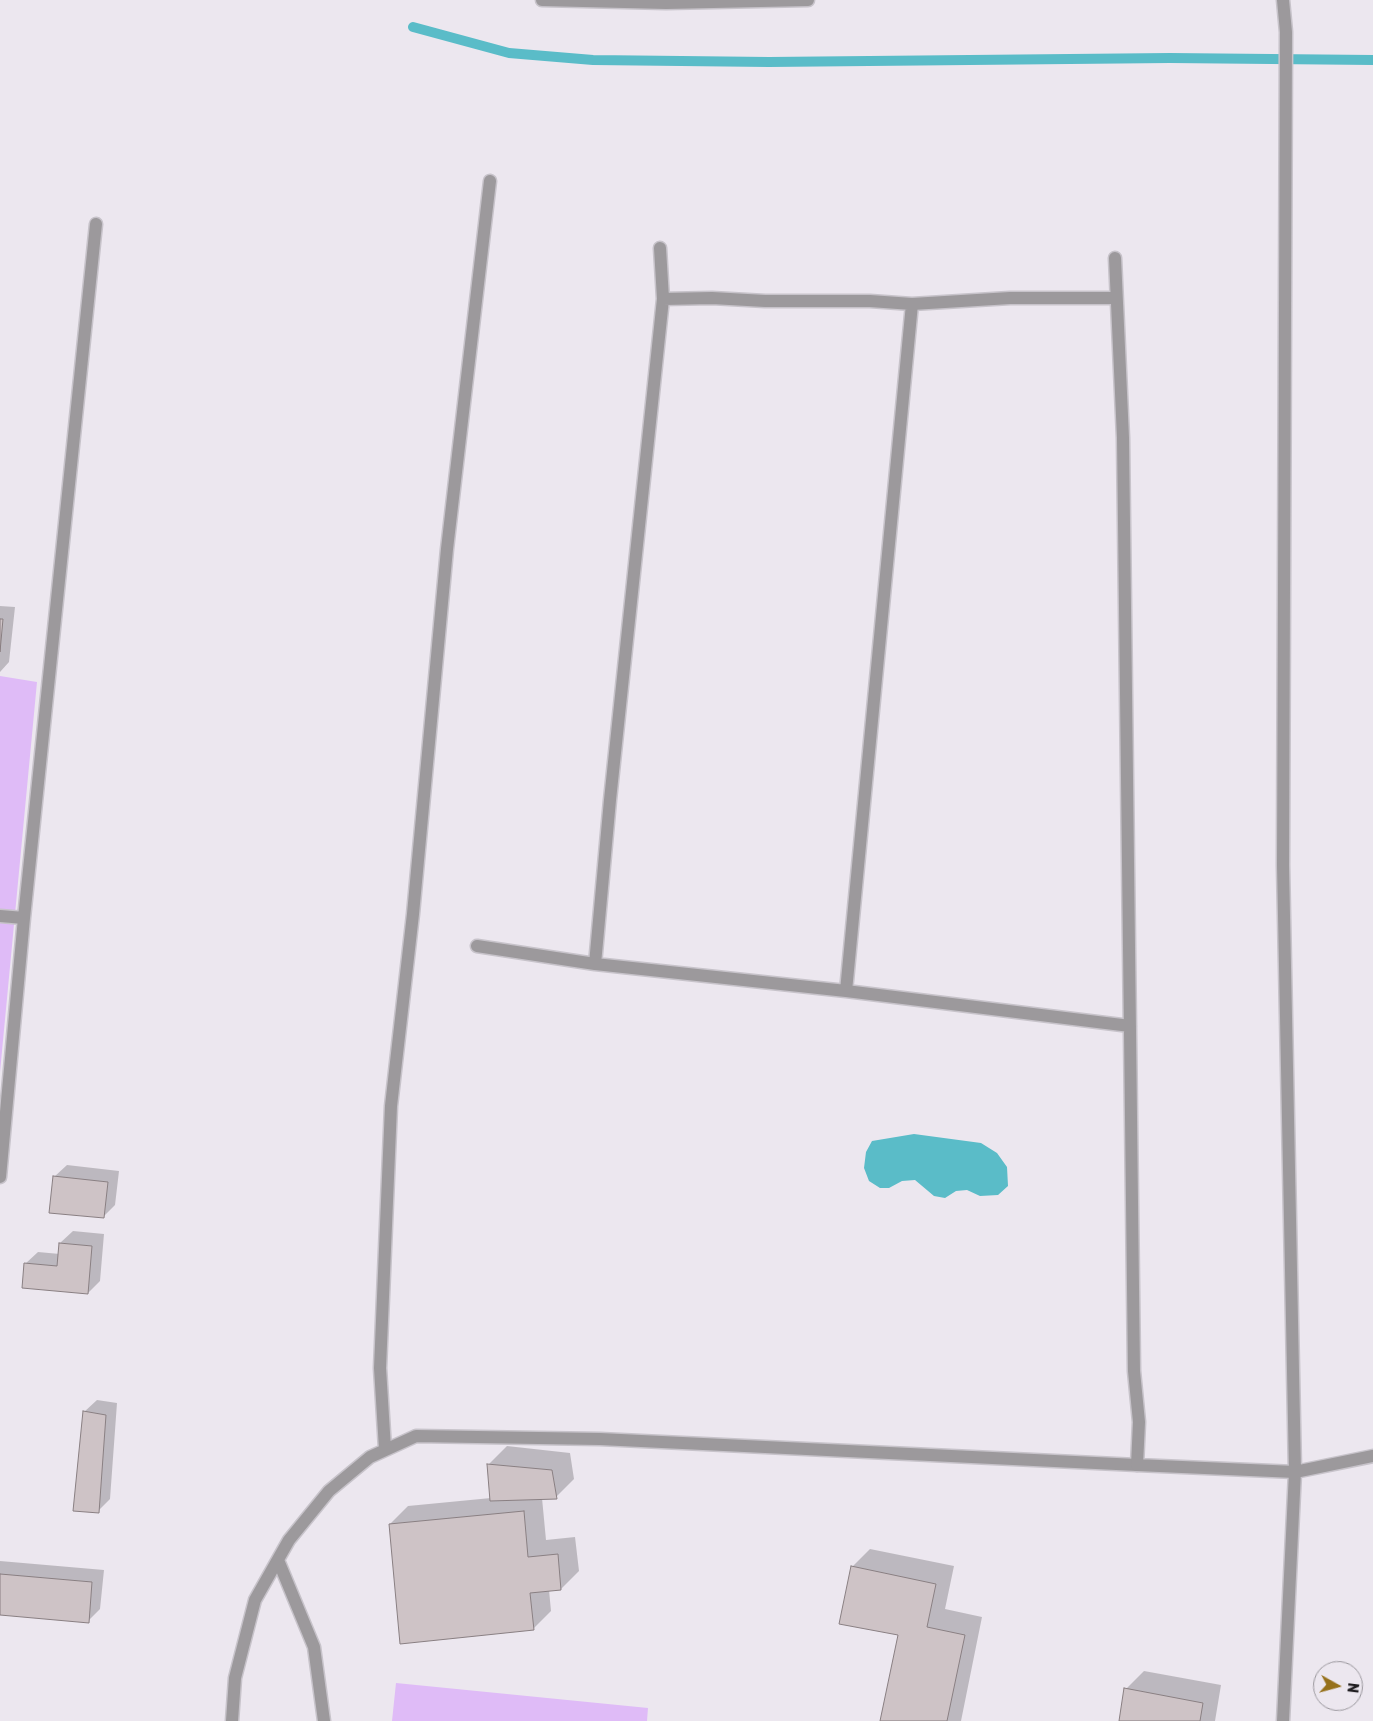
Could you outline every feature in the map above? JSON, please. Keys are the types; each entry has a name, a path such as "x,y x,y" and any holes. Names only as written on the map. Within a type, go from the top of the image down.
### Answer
{"street":[{"path":"542,0 666,3 808,0"},
{"path":"1283,0 1286,32 1283,865 1295,1472 1283,1721"},
{"path":"385,1449 380,1368 391,1106 413,914 447,550 490,181"},
{"path":"0,1177 24,918 96,224"},
{"path":"595,964 612,781 664,299 660,248"},
{"path":"1116,258 1116,298 1123,438 1134,1371 1139,1422 1137,1465"},
{"path":"664,299 712,298 765,302 870,301 912,304 1010,298 1116,298"},
{"path":"846,991 912,304"},
{"path":"0,916 24,918"},
{"path":"477,946 595,964 846,991 1130,1026"},
{"path":"232,1721 235,1678 255,1600 289,1540 329,1491 370,1456 416,1436 600,1439 1295,1472 1373,1456"},
{"path":"278,1560 314,1647 324,1721"}],"shaded area":[{"path":"0,676 37,682 0,1072"},
{"path":"396,1683 648,1708 647,1721 392,1721"}],"water":[{"path":"914,1134 981,1143 997,1153 1007,1167 1008,1186 998,1195 980,1196 967,1190 956,1191 945,1198 934,1196 915,1180 902,1181 889,1188 880,1188 869,1181 864,1168 866,1152 872,1141"}],"building":[{"path":"0,619 3,619 0,652"},
{"path":"53,1176 108,1182 104,1218 49,1213"},
{"path":"59,1243 92,1246 88,1294 22,1288 24,1263 57,1266"},
{"path":"83,1411 106,1415 99,1513 73,1511"},
{"path":"487,1464 552,1470 557,1499 490,1501"},
{"path":"524,1511 528,1557 558,1554 561,1590 530,1593 534,1630 400,1644 389,1524"},
{"path":"851,1566 936,1584 927,1627 965,1635 947,1721 880,1721 898,1635 839,1624"},
{"path":"0,1574 92,1582 89,1623 0,1615"},
{"path":"1124,1688 1203,1703 1200,1721 1119,1721"}],"waterway":[{"path":"413,27 509,53 593,60 769,62 1170,58 1373,60"}]}
